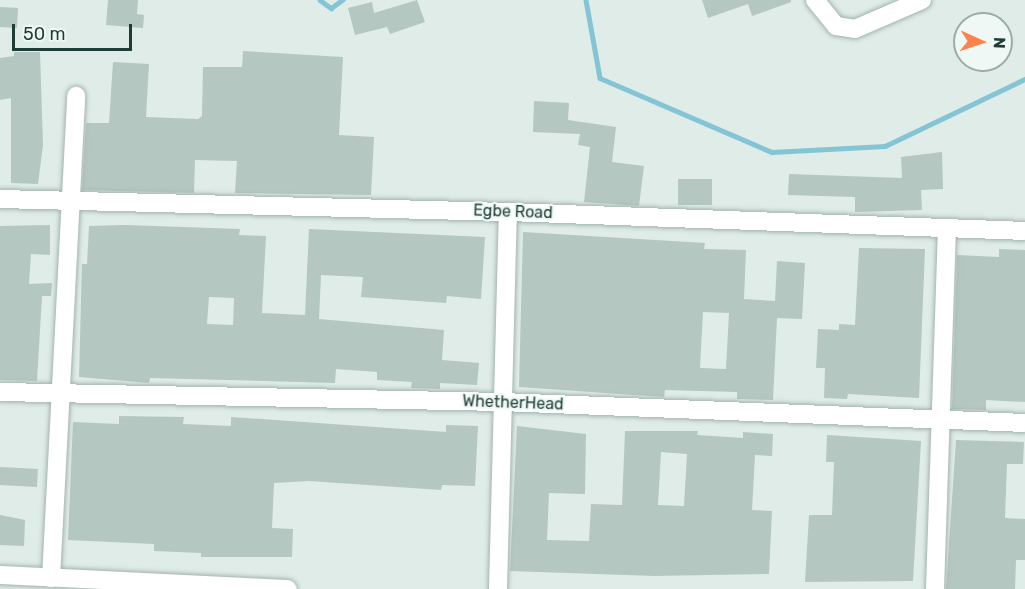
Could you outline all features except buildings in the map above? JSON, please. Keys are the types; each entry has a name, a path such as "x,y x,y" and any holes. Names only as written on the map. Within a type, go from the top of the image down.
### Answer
{"street":[{"path":"815,0 836,26 855,29 922,0"},
{"path":"51,578 76,96"},
{"name":"Egbe Road","path":"0,199 508,212 947,230 1025,231"},
{"path":"498,589 508,212"},
{"path":"935,589 947,230"},
{"name":"WhetherHead","path":"0,392 502,402 1025,423"},
{"path":"0,575 288,589"}],"waterway":[{"path":"320,0 331,8 342,0"},
{"path":"586,0 600,78 772,152 885,146 1025,79"}]}
